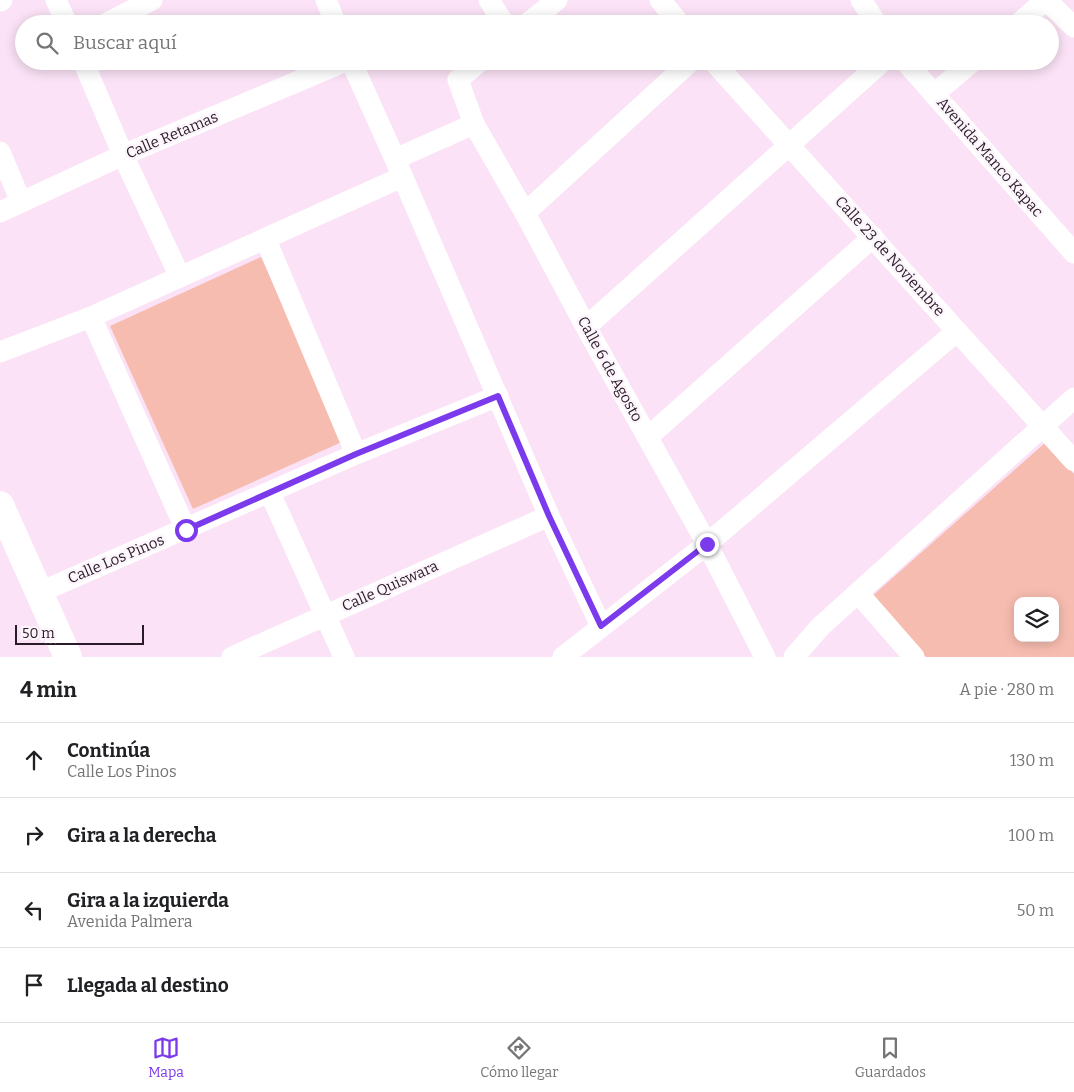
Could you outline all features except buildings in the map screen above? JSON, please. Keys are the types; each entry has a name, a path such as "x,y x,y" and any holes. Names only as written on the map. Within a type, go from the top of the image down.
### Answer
{"street":[{"path":"56,0 63,15"},
{"path":"123,15 152,0"},
{"path":"326,0 332,15"},
{"path":"488,0 498,15"},
{"path":"538,15 557,0"},
{"path":"660,0 672,15"},
{"path":"861,0 871,15"},
{"path":"1028,15 1046,0 1074,27"},
{"path":"87,70 123,156 180,277"},
{"name":"Calle Retamas","path":"0,212 123,156 325,70"},
{"path":"355,70 549,516 601,626"},
{"name":"Calle 6 de Agosto","path":"470,70 458,80 474,124 707,544 765,657"},
{"path":"525,213 681,70"},
{"name":"Calle 23 de Noviembre","path":"721,70 1074,461"},
{"path":"586,327 873,70"},
{"name":"Avenida Manco Kapac","path":"913,70 1074,253"},
{"path":"934,94 962,70"},
{"path":"0,352 91,317 266,240 399,168 474,124"},
{"path":"0,152 21,202"},
{"path":"648,436 873,237"},
{"path":"266,240 356,454"},
{"path":"91,317 186,530"},
{"path":"563,657 707,544 957,331"},
{"name":"Calle Los Pinos","path":"38,593 186,530 356,454 498,396"},
{"path":"794,657 820,627 1074,398"},
{"path":"270,493 344,657"},
{"path":"0,506 68,657"},
{"name":"Calle Quiswara","path":"232,657 549,516"},
{"path":"858,593 914,657"}],"shaded area":[{"path":"261,257 344,441 193,509 110,326"},
{"path":"1046,442 1074,474 1074,657 926,657 870,598"}],"route":[{"path":"186,530 356,454 498,396 549,516 601,626 707,544"}]}
